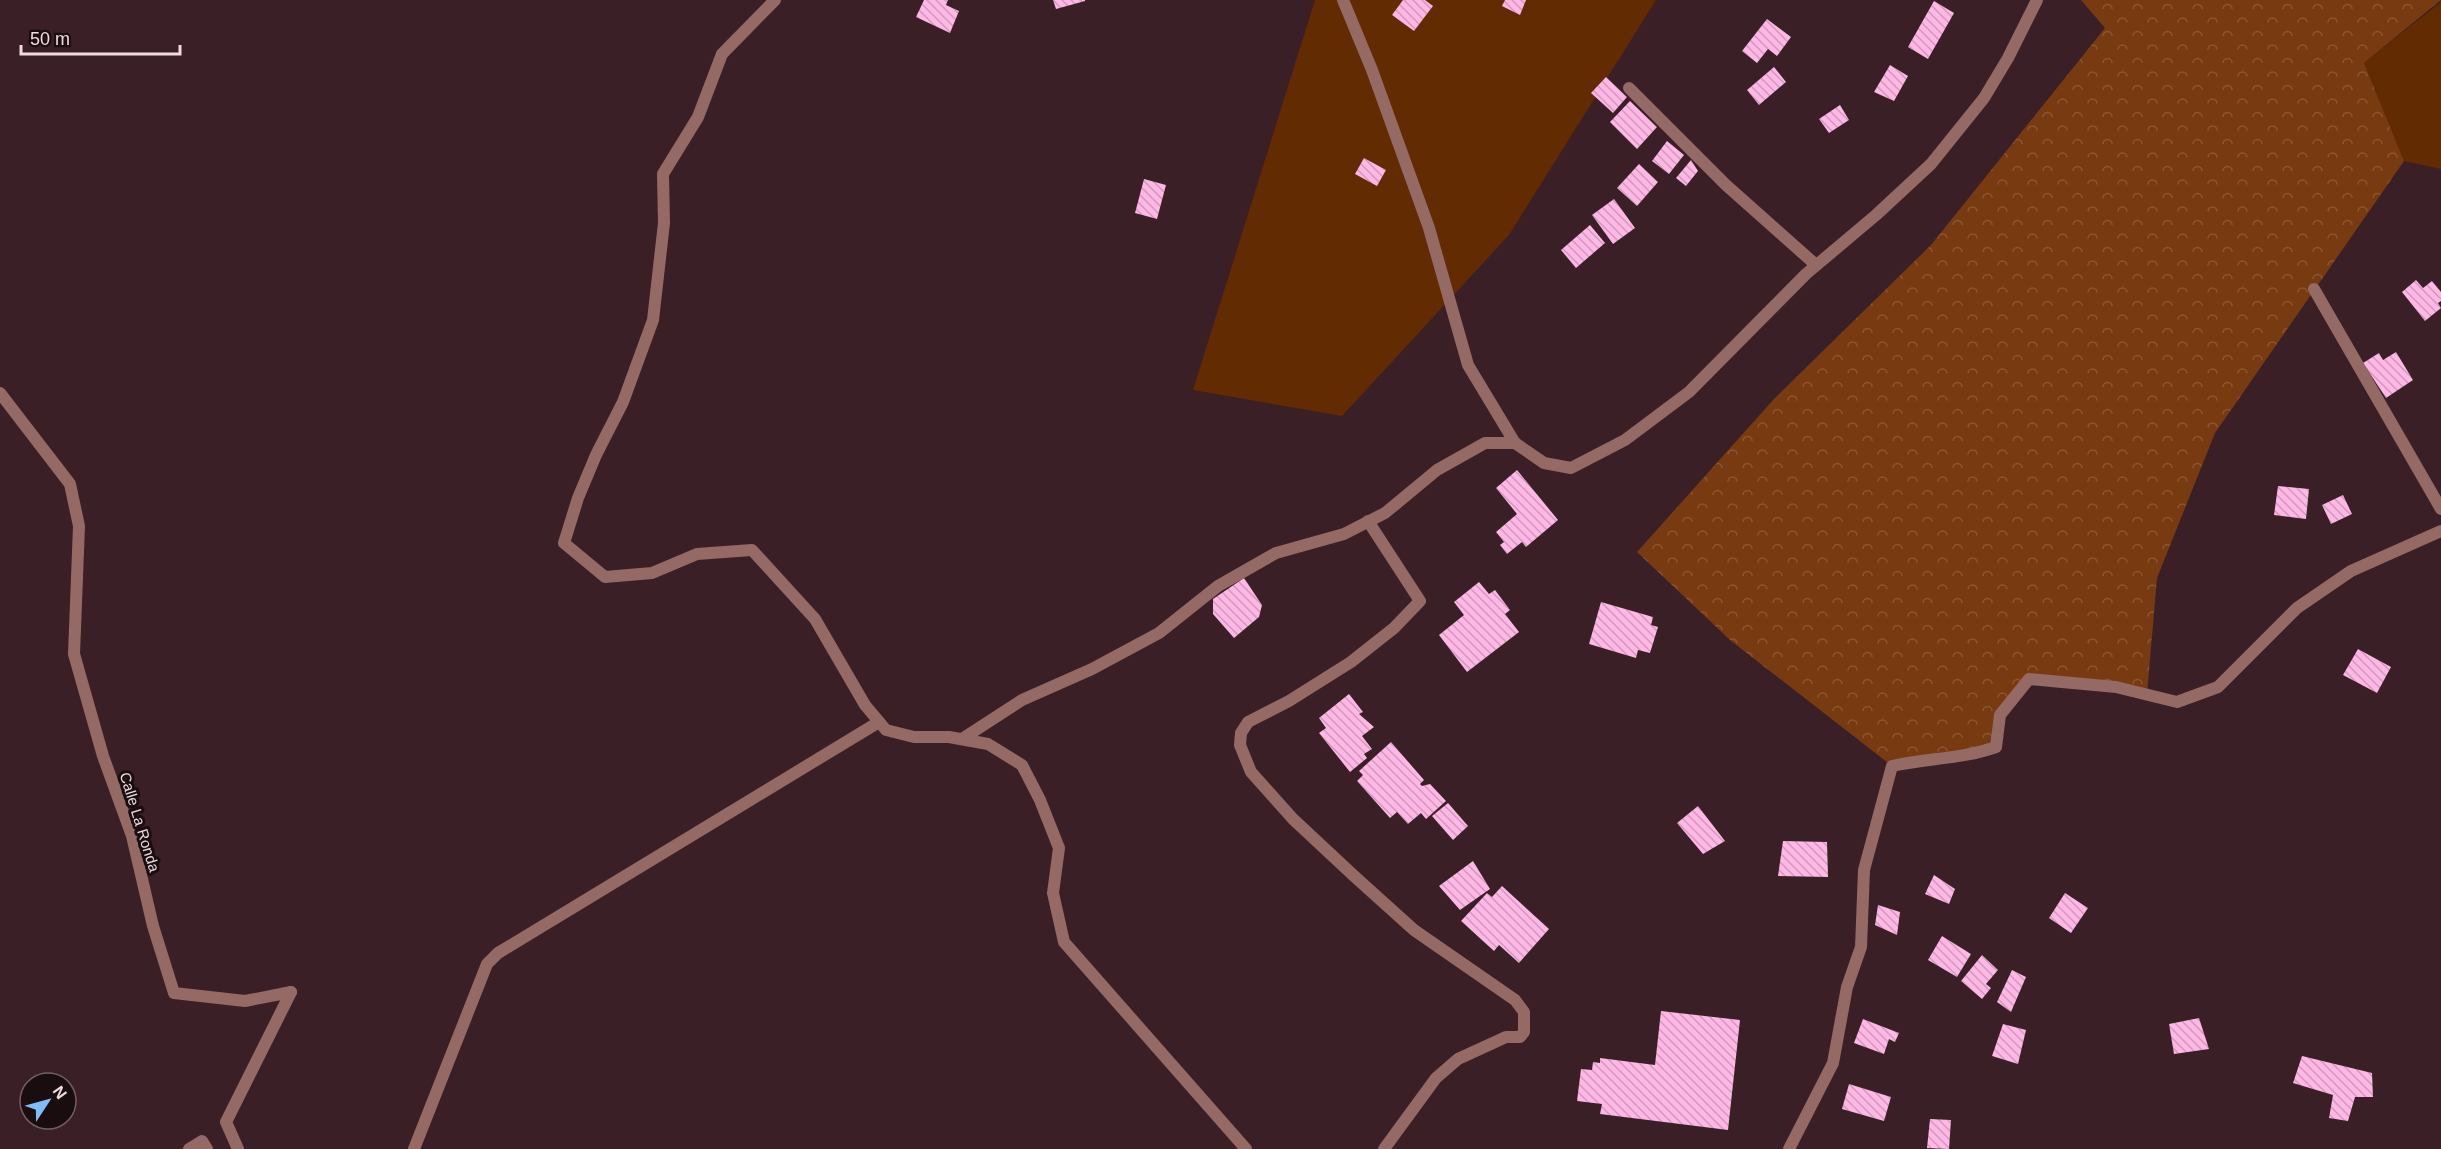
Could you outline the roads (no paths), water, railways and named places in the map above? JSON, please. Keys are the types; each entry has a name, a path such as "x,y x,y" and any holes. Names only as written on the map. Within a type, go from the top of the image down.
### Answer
{"street":[{"path":"775,0 722,54 698,117 663,174 664,223 653,320 623,402 596,455 578,498 564,543 605,577 652,573 697,554 752,550 815,619 865,705 886,730 914,737 949,737 988,744 1022,765 1040,800 1059,848 1053,893 1064,942 1246,1149"},
{"path":"1343,0 1372,70 1429,228 1467,365 1515,443 1544,463 1571,468 1625,440 1689,392 1816,265 1876,215 1944,147 1984,98 2008,58 2037,0"},
{"path":"1629,88 1726,185 1816,265"},
{"path":"2314,289 2441,509"},
{"name":"Calle La Ronda","path":"0,393 70,484 79,526 74,654 102,756 132,836 153,926 174,993 245,1000 291,992 226,1122 238,1149"},
{"path":"962,739 1022,700 1092,669 1159,633 1218,586 1276,553 1344,534 1385,513 1437,470 1485,443 1515,443"},
{"path":"1368,521 1420,601 1394,628 1351,662 1289,701 1248,722 1241,733 1240,745 1244,761 1293,819 1414,930 1515,1000 1524,1012 1524,1032 1520,1037 1506,1037 1458,1059 1437,1078 1383,1149"},
{"path":"1789,1149 1833,1064 1847,987 1861,947 1864,870 1892,766 1922,759 1970,756 1996,747 2000,715 2029,679 2116,687 2177,702 2218,687 2297,608 2351,571 2441,531"},
{"path":"414,1149 487,964 498,953 879,722"},
{"path":"189,1149 202,1141 207,1149"}]}
